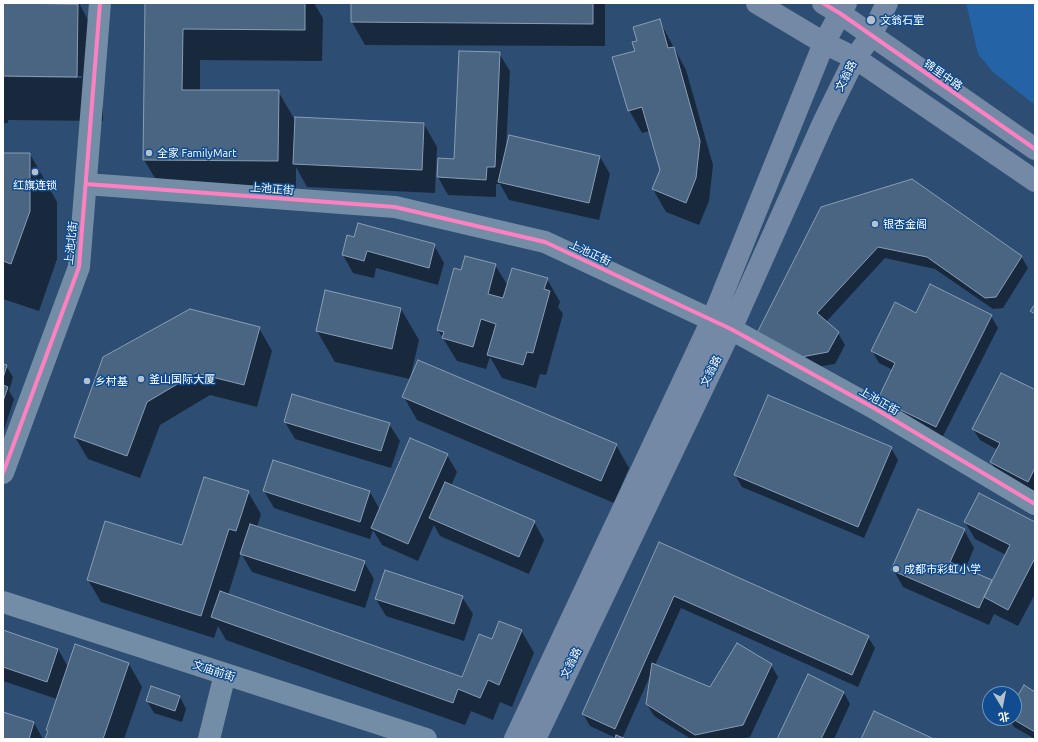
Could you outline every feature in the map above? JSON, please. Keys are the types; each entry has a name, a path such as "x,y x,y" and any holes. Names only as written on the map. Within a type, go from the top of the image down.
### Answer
{"main road":[{"path":"757,3 824,43 855,58 1035,181"},
{"name":"文翁路","path":"535,739 731,329 824,121 855,58 871,36 887,3"},
{"name":"文翁路","path":"515,739 712,320 824,43 836,7"},
{"name":"锦里中路","path":"836,7 871,36 1035,149"}],"street":[{"name":"上池北街","path":"3,473 79,267 100,3"},
{"name":"上池正街","path":"86,184 395,207 545,242 731,329 874,408 1035,504"},
{"name":"文庙前街","path":"3,602 426,739"},
{"path":"208,739 225,674"}],"shaded area":[{"path":"966,3 1035,3 1035,105 993,72 978,54"}],"building":[{"path":"3,3 78,4 77,77 3,76"},
{"path":"3,3 78,3 78,4"},
{"path":"145,3 305,3 305,30 183,29 182,90 279,90 278,161 143,160"},
{"path":"351,3 593,3 593,24 351,22"},
{"path":"660,19 668,48 674,47 700,141 696,178 686,203 652,189 660,170 642,107 628,111 612,57 635,51 632,42 637,41 633,27"},
{"path":"459,51 500,52 495,167 487,167 486,180 437,177 438,158 454,159"},
{"path":"295,117 424,123 422,170 293,164"},
{"path":"509,135 600,156 589,203 498,182"},
{"path":"3,153 30,153 30,211 11,264 3,261"},
{"path":"912,179 1022,256 996,297 985,298 927,257 878,247 817,313 839,332 828,352 796,358 756,335 821,207"},
{"path":"358,223 435,244 429,268 367,251 364,261 342,255 347,235 354,237"},
{"path":"465,256 496,264 488,294 503,298 512,268 548,278 544,289 550,291 533,353 527,352 523,365 487,355 496,324 481,319 473,347 442,338 444,332 437,330 454,268 461,270"},
{"path":"930,284 992,315 936,427 878,399 895,363 871,351 895,302 916,313"},
{"path":"325,290 401,308 392,349 316,331"},
{"path":"1035,304 1035,314 1030,311"},
{"name":"釜山国际大厦","path":"190,309 260,327 244,385 196,373 147,402 127,456 74,437 103,357"},
{"path":"418,360 617,444 601,481 402,397"},
{"path":"3,364 7,365 3,378"},
{"path":"1001,373 1034,389 1035,388 1035,468 1028,482 990,462 1000,443 972,429"},
{"path":"3,385 8,387 3,401"},
{"path":"292,394 390,423 381,451 284,422"},
{"path":"768,395 892,447 858,527 734,475"},
{"path":"410,438 448,454 408,544 371,528"},
{"path":"273,460 370,491 360,522 263,491"},
{"path":"204,477 249,491 236,531 229,529 201,616 87,580 105,521 182,545"},
{"path":"445,482 535,521 519,557 429,518"},
{"path":"979,493 1035,522 1035,558 1008,610 984,597 1010,545 964,522"},
{"path":"918,509 965,529 950,562 992,580 979,608 891,570"},
{"path":"250,524 365,561 355,591 240,554"},
{"path":"659,542 869,636 852,675 674,596 615,729 582,714"},
{"path":"385,570 463,596 454,624 375,599"},
{"path":"220,591 462,677 479,634 492,639 499,621 522,630 499,685 488,680 480,698 458,689 453,703 211,617"},
{"path":"3,630 58,649 47,682 3,667"},
{"path":"737,643 772,664 743,725 695,735 646,704 652,663 710,687"},
{"path":"75,644 129,663 103,739 45,739 48,731 46,730"},
{"path":"808,674 844,692 821,739 777,739"},
{"path":"1024,685 1035,692 1035,732 1022,724 1022,688"},
{"path":"151,686 180,696 175,711 146,701"},
{"path":"874,711 934,739 861,739"},
{"path":"3,712 34,722 29,739 3,739"},
{"path":"616,735 626,739 615,739"}],"cycle path":[{"path":"3,473 79,267 100,3"},
{"path":"823,3 1035,149"},
{"path":"86,184 395,207 545,242 731,329 874,408 1035,504"}],"place":[{"name":"文翁石室","path":"871,20"},
{"name":"全家 FamilyMart","path":"149,153"},
{"name":"红旗连锁","path":"35,172"},
{"name":"银杏金阁","path":"875,224"},
{"name":"釜山国际大厦","path":"141,379"},
{"name":"乡村基","path":"87,381"},
{"name":"成都市彩虹小学","path":"896,569"}]}
